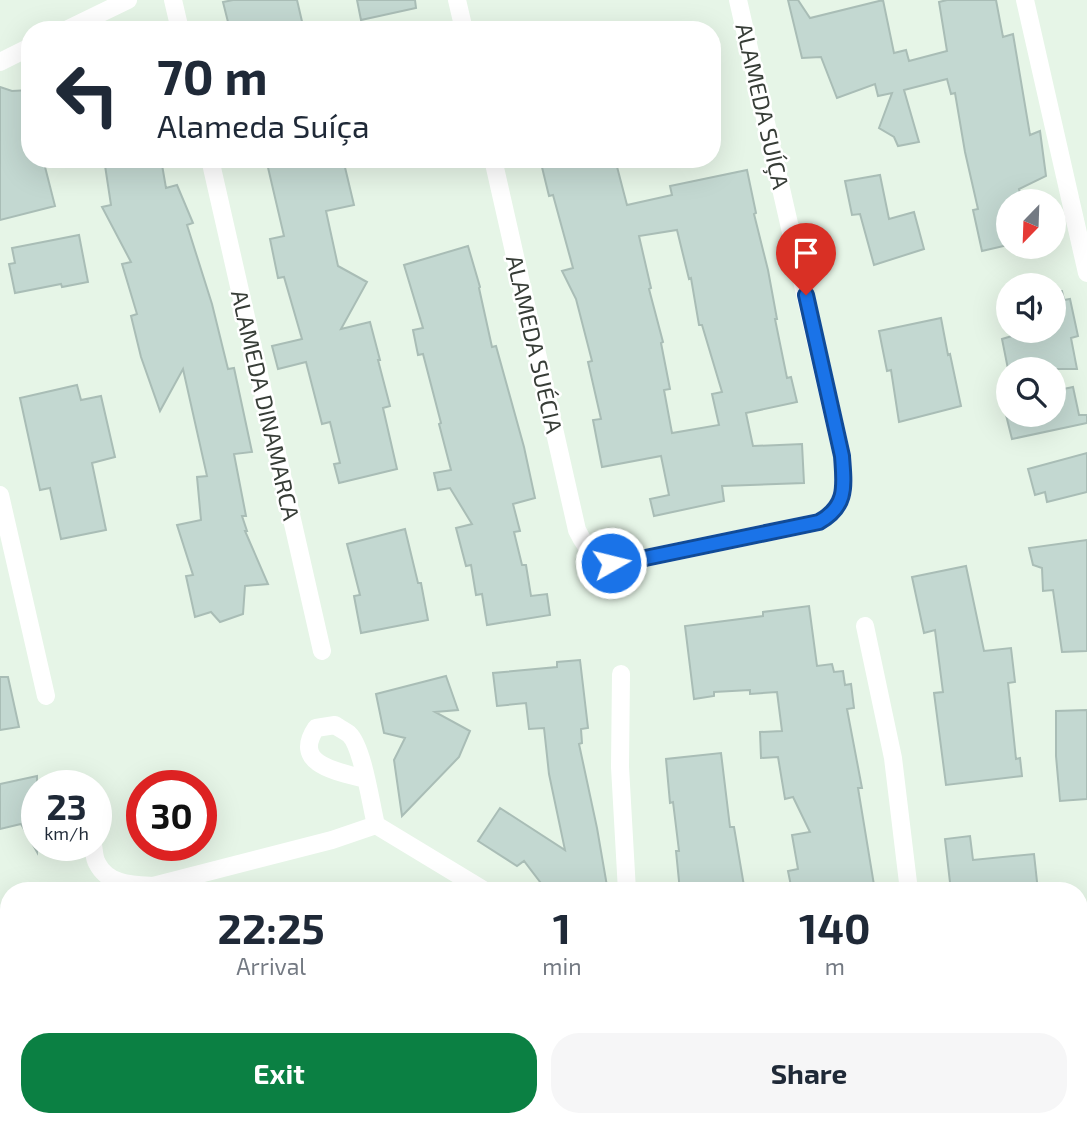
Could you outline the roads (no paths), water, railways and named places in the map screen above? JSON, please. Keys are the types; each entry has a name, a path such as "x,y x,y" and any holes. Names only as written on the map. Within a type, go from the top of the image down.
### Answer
{"street":[{"path":"85,21 128,0"},
{"path":"173,0 178,21"},
{"path":"457,0 462,21"},
{"name":"ALAMEDA SUÍÇA","path":"577,530 584,546 599,558 611,563 626,562 819,522 832,515 840,503 844,480 842,456 738,0"},
{"path":"1025,0 1087,272"},
{"path":"0,62 21,52"},
{"name":"ALAMEDA DINAMARCA","path":"212,168 323,650"},
{"name":"ALAMEDA SUÉCIA","path":"495,168 577,530"},
{"path":"0,495 46,696"},
{"path":"865,626 893,758 908,882"},
{"path":"621,674 620,767 626,882"},
{"path":"366,779 376,825 470,882"},
{"path":"169,882 332,840 376,825"},
{"path":"96,861 109,877 120,882"}]}
